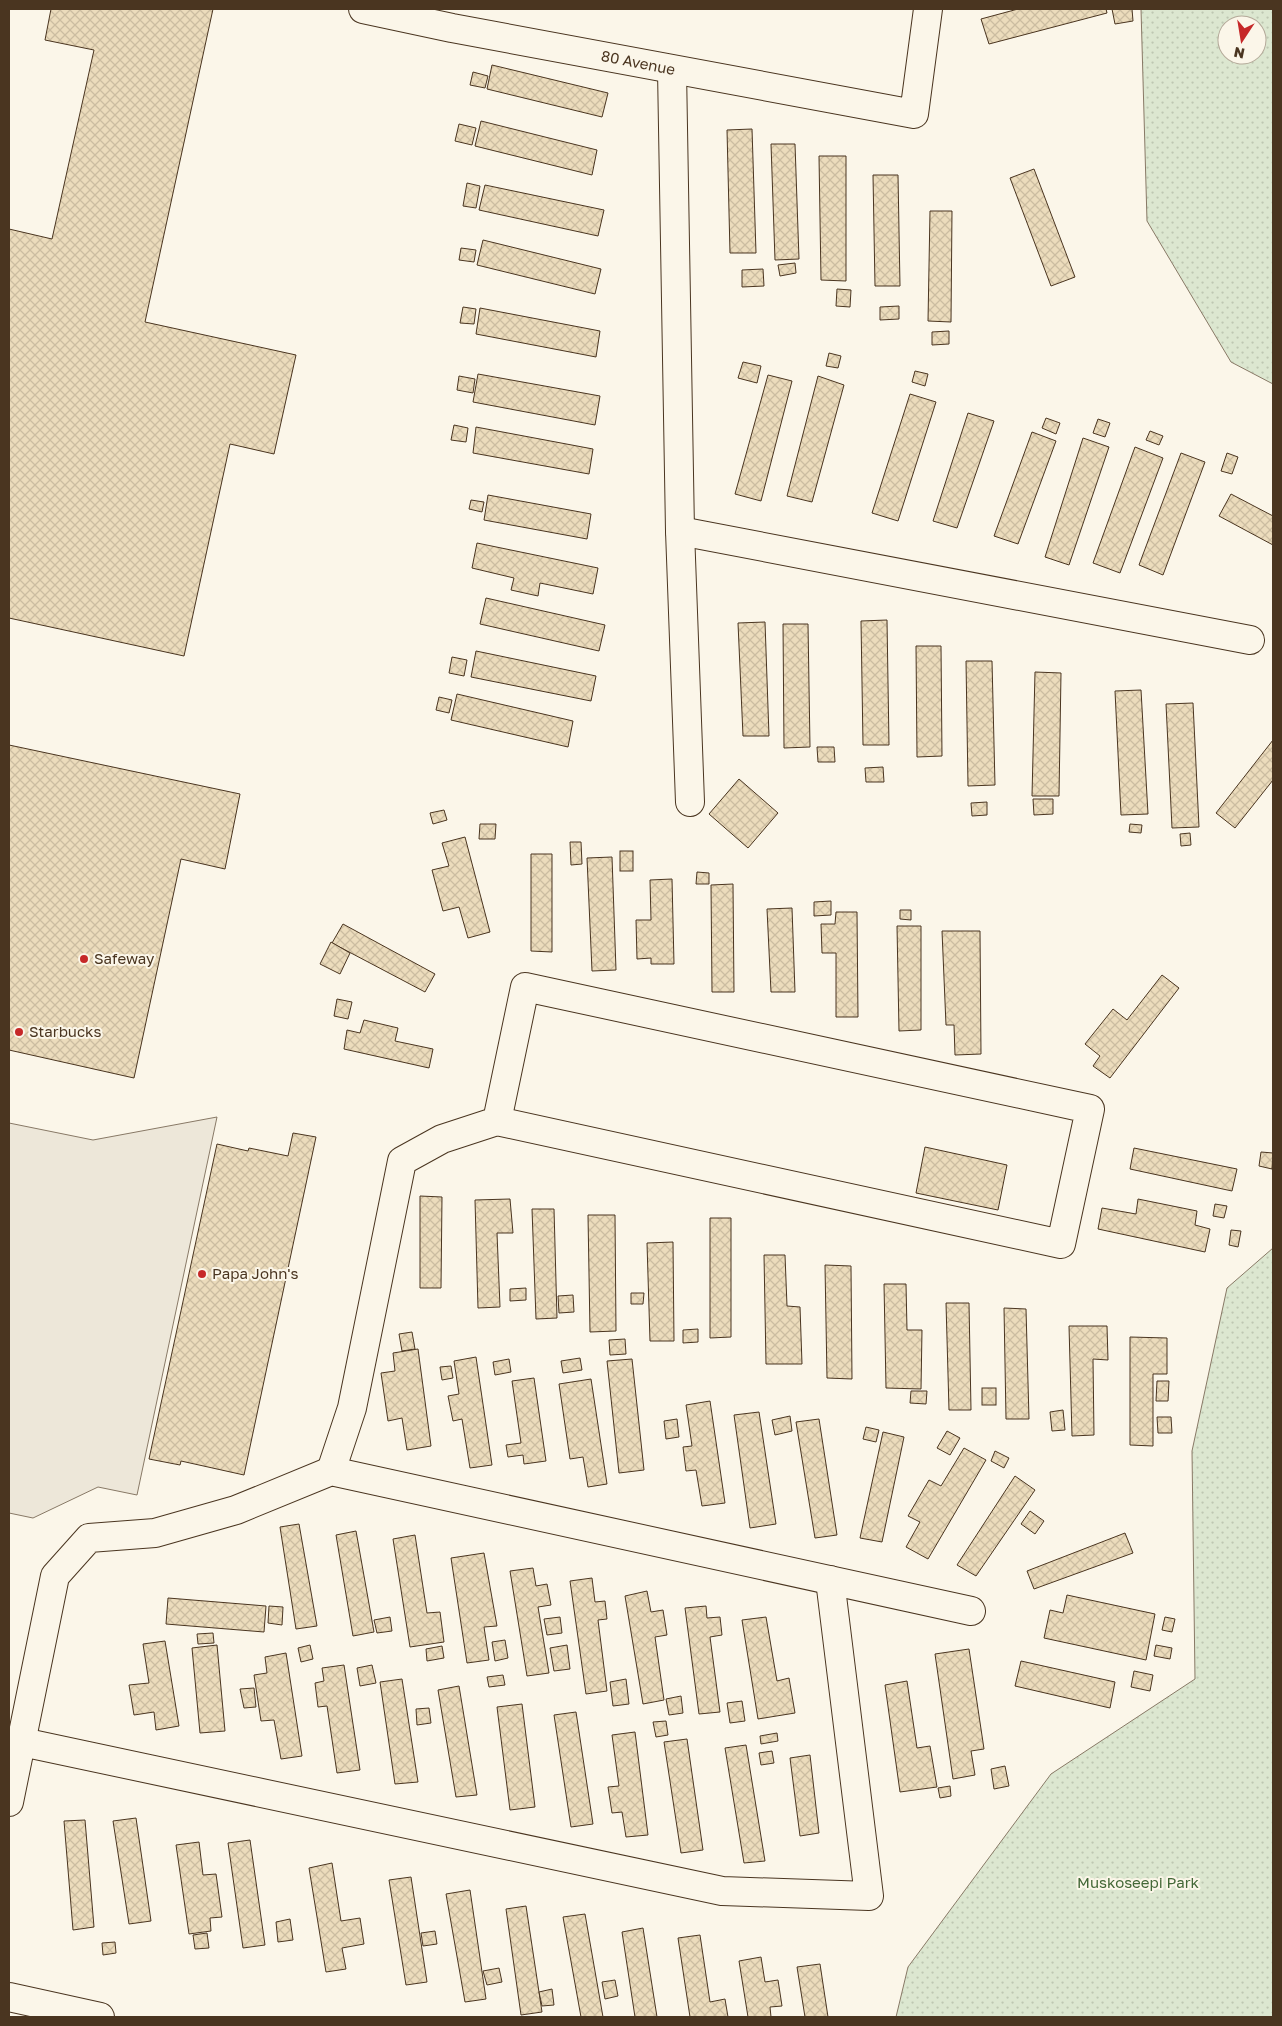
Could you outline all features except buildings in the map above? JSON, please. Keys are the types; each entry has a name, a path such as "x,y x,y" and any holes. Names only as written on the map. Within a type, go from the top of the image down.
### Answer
{"street":[{"name":"80 Avenue","path":"363,9 672,70 914,114 928,9"},
{"path":"672,70 680,531 690,802"},
{"path":"680,531 1250,640"},
{"path":"331,1470 352,1408 402,1161 442,1139 497,1121 1061,1244 1090,1109 524,986 497,1121"},
{"path":"9,1802 54,1576 88,1538 155,1533 236,1510 331,1470 971,1611"},
{"path":"22,1742 722,1891 869,1896 830,1580"},
{"path":"9,1997 100,2017"}],"green space":[{"path":"1141,9 1273,9 1273,384 1231,362 1147,221"},
{"name":"Muskoseepi Park","path":"1273,1248 1273,2017 896,2017 908,1967 1051,1774 1195,1679 1192,1451 1227,1288"}],"shaded area":[{"path":"217,1117 137,1495 98,1487 33,1518 9,1513 9,1123 93,1140"}],"place":[{"name":"Safeway","path":"84,959"},
{"name":"Starbucks","path":"19,1032"},
{"name":"Papa John's","path":"202,1274"}]}
